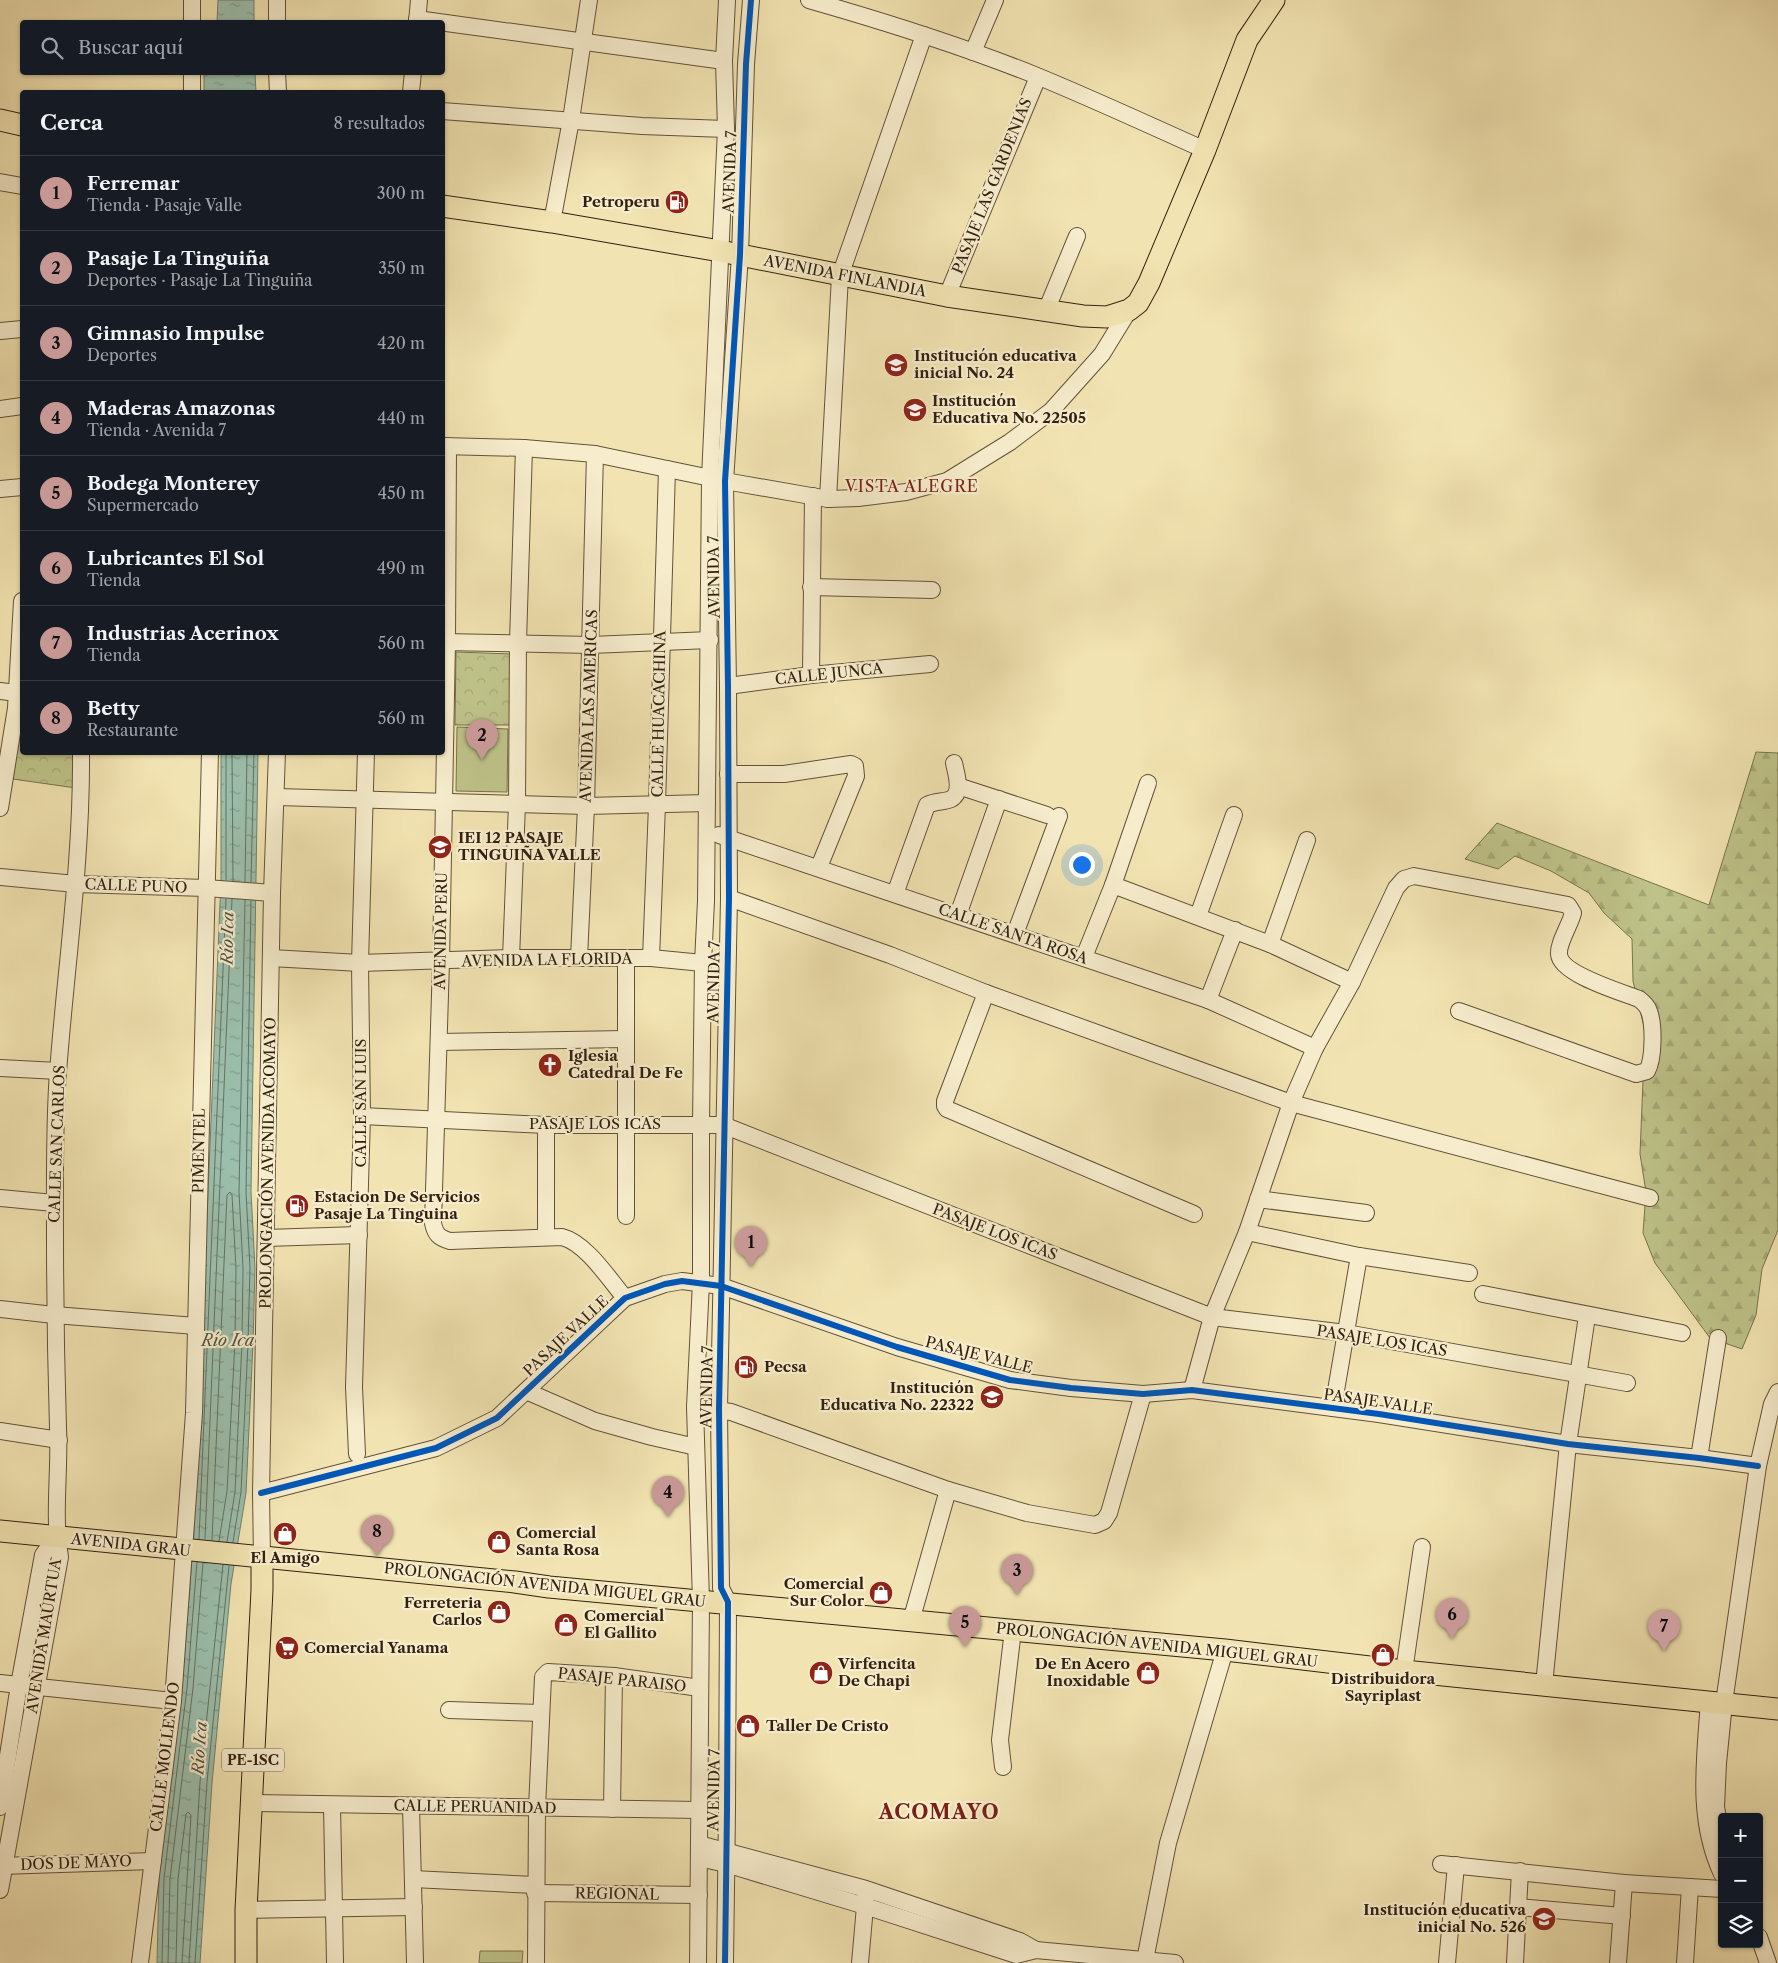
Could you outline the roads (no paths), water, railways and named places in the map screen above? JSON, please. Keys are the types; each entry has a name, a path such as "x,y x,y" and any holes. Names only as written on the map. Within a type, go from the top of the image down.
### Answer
{"main road":[{"path":"1129,310 1138,303 1149,282 1205,150 1247,40 1274,0"},
{"path":"0,120 20,125"},
{"name":"AVENIDA FINLANDIA","path":"445,206 552,222 730,253 947,296 1046,311 1107,317 1129,310"},
{"name":"AVENIDA GRAU","path":"0,1531 253,1556"},
{"name":"PROLONGACIÓN AVENIDA MIGUEL GRAU","path":"253,1556 701,1601 728,1602 1225,1650 1404,1671 1778,1708"},
{"name":"PROLONGACIÓN AVENIDA ACOMAYO","path":"246,1963 246,1910 262,1590 253,1556"}],"street":[{"path":"192,0 192,20"},
{"path":"277,0 277,20"},
{"path":"417,20 419,0"},
{"path":"552,222 571,120 589,0"},
{"name":"AVENIDA 7","path":"727,0 724,61 730,253"},
{"name":"AVENIDA 7","path":"698,1963 701,1601 695,1407 701,1282 703,963 710,640 730,253 751,0"},
{"path":"809,0 846,5 1038,76 1205,150"},
{"path":"973,52 995,0"},
{"path":"445,25 724,61"},
{"path":"811,675 811,587 840,276 924,35"},
{"path":"192,75 192,90"},
{"path":"277,75 278,90"},
{"path":"411,90 413,75"},
{"name":"PASAJE LAS GARDENIAS","path":"947,296 1038,76"},
{"path":"445,111 726,129"},
{"path":"0,182 20,186"},
{"path":"1046,311 1077,236"},
{"path":"445,446 524,448 594,454 717,479 820,497 858,498 906,492 947,481 1010,442 1051,411 1102,354 1129,310"},
{"path":"0,330 20,329"},
{"path":"0,408 20,406"},
{"name":"AVENIDA PERU","path":"445,446 445,642"},
{"path":"511,958 517,804 518,642 524,448"},
{"name":"AVENIDA LAS AMERICAS","path":"579,958 591,645 594,454"},
{"name":"CALLE HUACACHINA","path":"651,958 667,469"},
{"name":"AVENIDA 7","path":"717,479 728,686 729,898 719,1409 721,1588 728,1602 724,1963"},
{"path":"0,488 20,488"},
{"path":"811,587 932,590"},
{"path":"0,808 17,693 20,638"},
{"path":"445,642 591,645 710,640"},
{"name":"CALLE JUNCA","path":"728,686 811,675 930,664"},
{"path":"0,691 17,693"},
{"name":"CALLE SAN CARLOS","path":"56,1537 59,1440 54,1315 54,1203 58,1071 76,884 81,755"},
{"name":"PIMENTEL","path":"188,1551 211,889 210,755"},
{"name":"PROLONGACIÓN AVENIDA ACOMAYO","path":"253,1556 261,1493 272,958 267,893 277,797 278,755"},
{"name":"CALLE SAN LUIS","path":"356,1454 354,1387 362,1116 360,963 366,755"},
{"name":"AVENIDA PERU","path":"444,755 441,962 433,1223 437,1234 442,1239 450,1241 546,1237"},
{"path":"895,894 927,805 951,799 956,794 958,786 954,763"},
{"path":"728,774 784,774 851,764 855,766 856,776 819,867"},
{"path":"1084,957 1113,885 1148,783"},
{"path":"958,786 1053,816 1016,934"},
{"path":"277,797 586,806 707,803"},
{"path":"958,915 999,799"},
{"path":"1198,916 1234,815"},
{"name":"CALLE SANTA ROSA","path":"707,832 728,836 1208,1000 1316,1048"},
{"path":"1270,944 1307,840"},
{"name":"CALLE PUNO","path":"0,876 76,884 267,893"},
{"path":"1192,1390 1212,1318 1247,1232 1291,1103 1316,1048 1352,982 1396,888 1404,879 1414,876 1563,904 1572,909 1573,913 1559,948 1558,955 1561,961 1576,974 1645,1003 1650,1015 1651,1064 1647,1071 1642,1074 1636,1074 1459,1010"},
{"path":"1113,885 1270,944 1352,982"},
{"path":"729,898 890,955 986,993 1291,1103 1650,1198"},
{"path":"1208,1000 1234,930"},
{"name":"AVENIDA LA FLORIDA","path":"272,958 360,963 441,962 511,958 651,958 703,963"},
{"path":"626,959 626,1216"},
{"path":"986,993 944,1106 947,1109 1194,1214"},
{"path":"438,1042 625,1039"},
{"path":"0,1068 58,1071"},
{"name":"PASAJE LOS ICAS","path":"362,1116 546,1126 627,1124 724,1125 1212,1318 1346,1333 1627,1383"},
{"path":"546,1126 546,1237 562,1237 570,1239 577,1244 625,1298"},
{"path":"0,1198 54,1203"},
{"path":"1258,1199 1366,1213"},
{"path":"1247,1232 1359,1256 1470,1273"},
{"path":"266,1238 359,1235"},
{"path":"1333,1408 1359,1256"},
{"name":"PASAJE VALLE","path":"261,1493 436,1448 497,1418 625,1298 665,1284 682,1282 701,1282 721,1286 897,1347 1010,1380 1071,1388 1143,1394 1192,1390 1333,1408 1568,1444 1758,1466"},
{"path":"1483,1294 1587,1316 1682,1333"},
{"path":"0,1309 196,1326"},
{"path":"1544,1685 1568,1444 1587,1316"},
{"path":"1699,1458 1718,1338"},
{"path":"526,1391 595,1421 696,1447"},
{"path":"1718,1866 1708,1833 1704,1798 1716,1702 1758,1466 1772,1404 1778,1392"},
{"path":"695,1407 731,1412 948,1490 1027,1513 1095,1525 1100,1524 1109,1513 1143,1394"},
{"path":"0,1431 59,1440"},
{"path":"911,1621 948,1490"},
{"name":"AVENIDA MAÚRTUA","path":"0,1807 19,1685 43,1554 56,1537"},
{"name":"AVENIDA MAÚRTUA","path":"0,1890 2,1866 60,1557 56,1537"},
{"path":"1404,1671 1422,1547"},
{"name":"CALLE MOLLENDO","path":"140,1963 173,1701 188,1551"},
{"path":"1003,1767 1000,1740 1013,1630"},
{"path":"1138,1961 1168,1843 1225,1650"},
{"name":"PASAJE PARAISO","path":"541,1713 543,1677 548,1672 614,1676 700,1688"},
{"path":"612,1809 614,1676"},
{"path":"0,1683 173,1701"},
{"path":"1716,1702 1718,1763 1716,1806 1718,1817"},
{"path":"449,1710 541,1713 535,1889 536,1963"},
{"name":"CALLE PERUANIDAD","path":"251,1803 332,1806 700,1810"},
{"path":"332,1806 335,1963"},
{"path":"411,1806 415,1963"},
{"path":"699,1851 866,1889 1020,1940 1029,1955"},
{"path":"726,1858 1016,1955 1175,1963"},
{"name":"DOS DE MAYO","path":"2,1866 153,1860"},
{"path":"1447,1963 1449,1864 1624,1883 1718,1889"},
{"path":"1514,1963 1520,1871"},
{"name":"REGIONAL","path":"413,1879 535,1889 699,1895"},
{"path":"1618,1963 1624,1883"},
{"path":"1685,1963 1690,1887"},
{"path":"860,1963 866,1889"},
{"path":"246,1910 414,1907"},
{"path":"1518,1907 1622,1916"},
{"path":"1751,1948 1756,1963"},
{"path":"1763,1948 1768,1963"}],"water":[{"path":"218,0 254,0 254,20 217,20"},
{"path":"204,75 255,75 256,90 204,90"},
{"name":"Río Ica","path":"221,755 258,755 251,1192 255,1268 246,1493 231,1584 212,1783 200,1963 157,1963 159,1878 182,1687 194,1533 221,879"}],"place":[{"name":"Petroperu","path":"677,202"},
{"name":"Institución educativa inicial No. 24","path":"896,365"},
{"name":"Institución Educativa No. 22505","path":"915,410"},
{"name":"Pasaje La Tinguiña","path":"482,760"},
{"name":"IEI 12 PASAJE TINGUIÑA VALLE","path":"440,847"},
{"name":"Iglesia Catedral De Fe","path":"550,1065"},
{"name":"Estacion De Servicios Pasaje La Tinguina","path":"297,1206"},
{"name":"Ferremar","path":"751,1267"},
{"name":"Pecsa","path":"746,1367"},
{"name":"Institución Educativa No. 22322","path":"992,1397"},
{"name":"Maderas Amazonas","path":"668,1517"},
{"name":"El Amigo","path":"285,1534"},
{"name":"Comercial Santa Rosa","path":"499,1542"},
{"name":"Betty","path":"377,1556"},
{"name":"Comercial Sur Color","path":"881,1593"},
{"name":"Gimnasio Impulse","path":"1017,1595"},
{"name":"Ferreteria Carlos","path":"499,1612"},
{"name":"Comercial El Gallito","path":"566,1625"},
{"name":"Lubricantes El Sol","path":"1452,1639"},
{"name":"Bodega Monterey","path":"965,1647"},
{"name":"Comercial Yanama","path":"287,1648"},
{"name":"Industrias Acerinox","path":"1664,1651"},
{"name":"Distribuidora Sayriplast","path":"1383,1655"},
{"name":"Virfencita De Chapi","path":"821,1673"},
{"name":"De En Acero Inoxidable","path":"1148,1673"},
{"name":"Taller De Cristo","path":"748,1726"},
{"name":"Institución educativa inicial No. 526","path":"1544,1919"}],"district":[{"name":"VISTA ALEGRE","path":"912,486"},
{"name":"ACOMAYO","path":"939,1812"}]}
